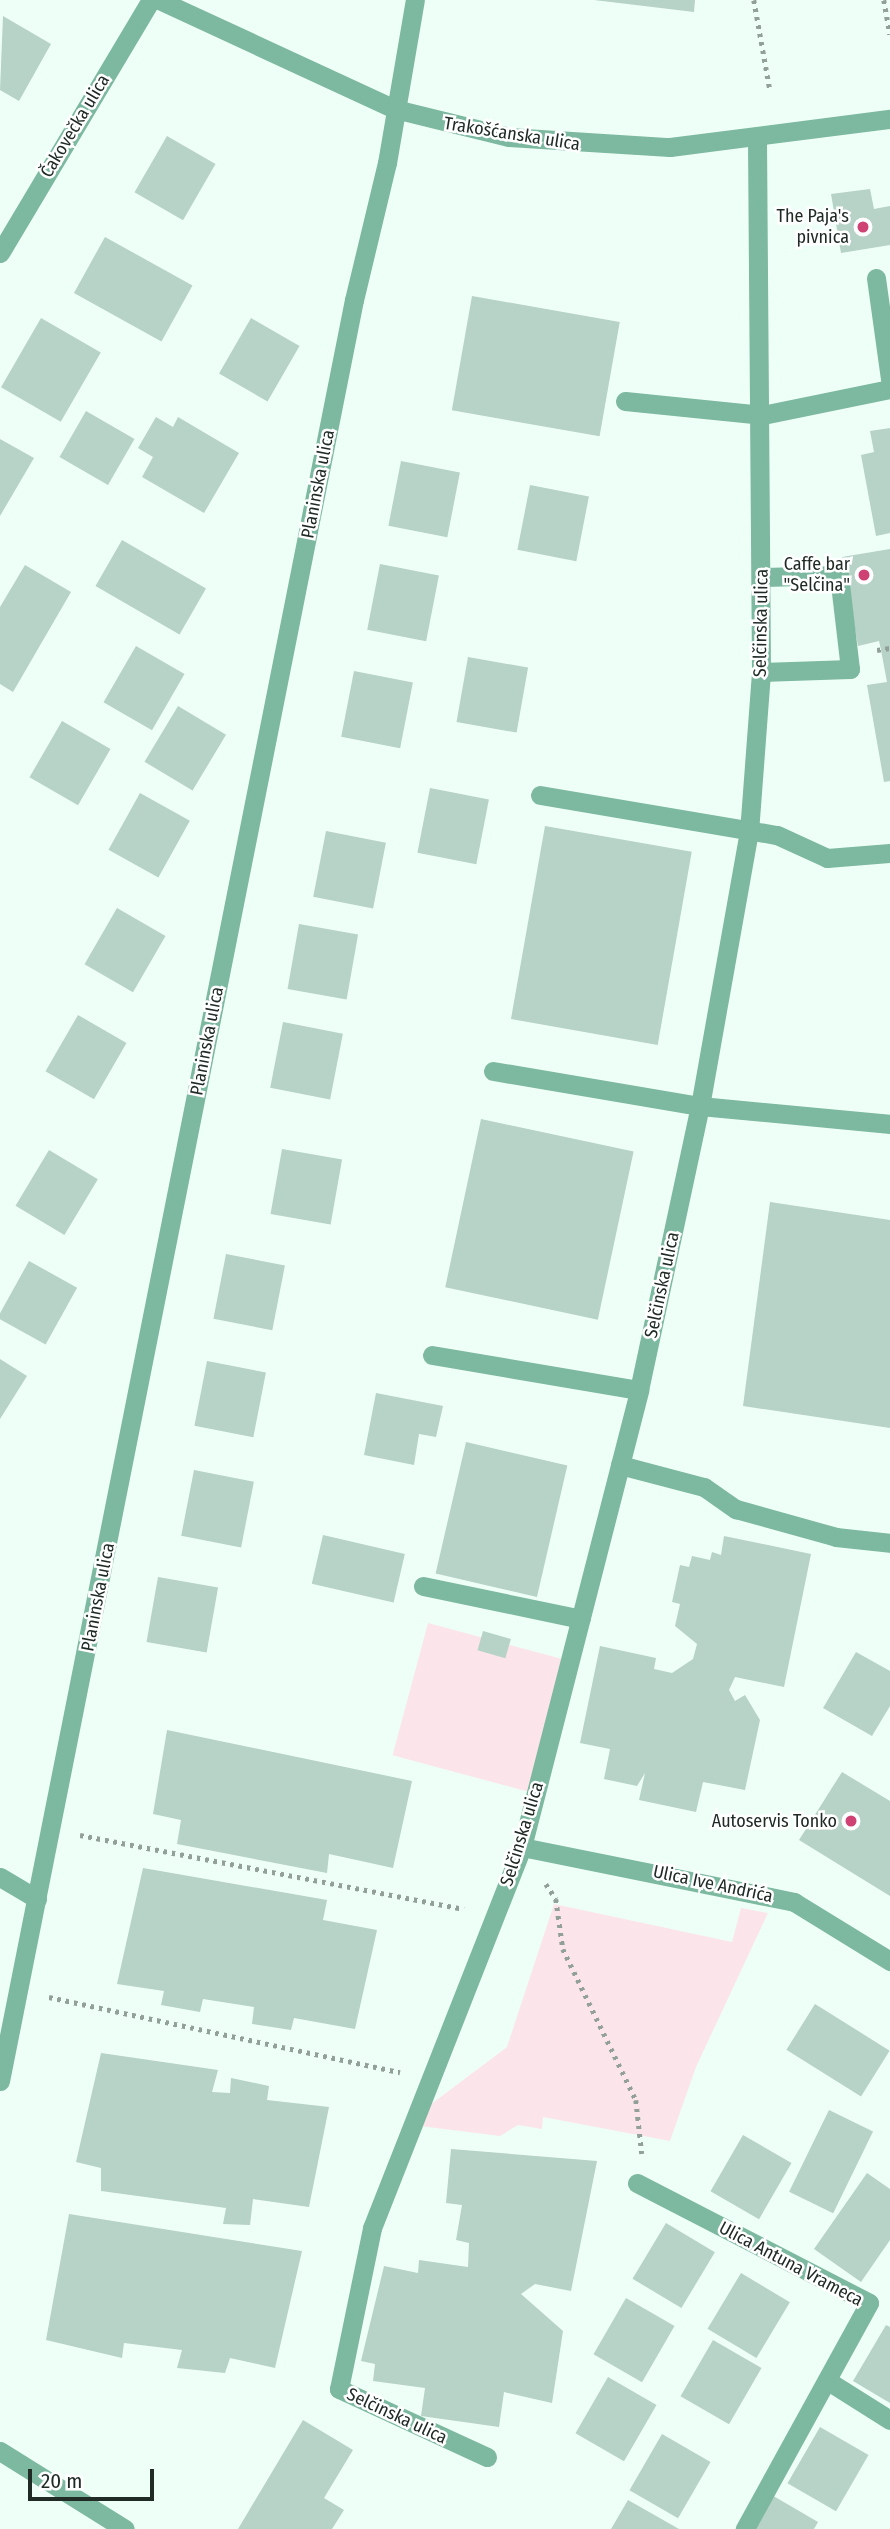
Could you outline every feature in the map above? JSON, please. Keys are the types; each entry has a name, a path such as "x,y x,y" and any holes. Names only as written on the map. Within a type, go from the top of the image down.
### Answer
{"street":[{"name":"Čakovečka ulica","path":"0,253 150,0"},
{"name":"Trakošćanska ulica","path":"159,0 396,109 509,137 615,148 757,137 890,119"},
{"name":"Planinska ulica","path":"0,2081 396,109 415,0"},
{"name":"Selčinska ulica","path":"487,2457 339,2389 372,2228 522,1847 639,1390 700,1106 749,832 761,672 762,415 757,137"},
{"path":"876,278 890,379"},
{"path":"625,401 762,415 890,389"},
{"path":"761,672 850,668 839,575 763,577"},
{"path":"540,795 777,835 827,858 890,853"},
{"path":"493,1070 700,1106 890,1124"},
{"path":"432,1355 639,1390"},
{"path":"620,1465 704,1487 736,1509 836,1537 890,1543"},
{"path":"423,1586 580,1619"},
{"name":"Ulica Ive Andrića","path":"522,1847 794,1902 890,1961"},
{"path":"0,1877 37,1899"},
{"name":"Ulica Antuna Vrameca","path":"637,2183 869,2303 745,2529"},
{"path":"828,2381 890,2420"},
{"path":"0,2451 125,2529"}],"path":[{"path":"754,0 770,90"},
{"path":"884,0 890,34"},
{"path":"52,1830 495,1915"},
{"path":"522,1847 556,1899 563,1950 636,2101 645,2142 637,2183"},
{"path":"20,1990 432,2078"}],"shaded area":[{"path":"428,1623 563,1659 528,1792 393,1755"},
{"path":"554,1904 732,1942 741,1908 768,1913 696,2067 670,2141 543,2117 542,2129 518,2125 500,2136 420,2126 430,2105 507,2047"}],"building":[{"path":"594,0 695,0 694,12"},
{"path":"3,16 51,44 19,101 0,90"},
{"path":"167,136 215,164 183,220 134,192"},
{"name":"The Paja's pivnica","path":"870,189 874,209 890,206 890,245 841,253 831,194"},
{"path":"105,237 192,285 161,341 74,293"},
{"path":"472,296 620,322 600,436 452,410"},
{"path":"41,318 101,352 61,422 1,387"},
{"path":"251,318 299,346 267,401 219,373"},
{"path":"86,411 134,439 108,485 60,457"},
{"path":"156,417 173,427 178,417 239,453 204,513 142,477 153,457 138,448"},
{"path":"890,428 890,533 876,536 861,455 874,452 870,431"},
{"path":"0,439 34,458 0,516"},
{"path":"401,461 460,472 447,537 388,526"},
{"path":"530,485 589,496 576,561 517,550"},
{"path":"122,540 206,588 180,634 96,586"},
{"path":"890,549 890,781 884,782 867,685 887,682 879,641 858,646 842,557"},
{"path":"380,564 439,575 426,641 367,630"},
{"path":"25,565 71,592 13,692 0,684 0,607"},
{"path":"136,646 184,674 152,730 104,702"},
{"path":"468,657 528,668 517,733 457,722"},
{"path":"354,671 413,682 400,748 341,737"},
{"path":"178,706 226,735 193,791 145,762"},
{"path":"62,721 110,749 78,805 30,777"},
{"path":"430,788 489,799 476,864 417,853"},
{"path":"140,793 190,821 158,877 108,850"},
{"path":"545,826 692,852 658,1045 511,1019"},
{"path":"326,831 386,843 373,908 313,897"},
{"path":"117,908 165,936 133,992 84,964"},
{"path":"299,924 358,934 347,999 288,989"},
{"path":"78,1015 126,1043 94,1099 46,1071"},
{"path":"283,1022 343,1034 330,1099 270,1088"},
{"path":"481,1119 634,1151 598,1320 445,1287"},
{"path":"282,1149 342,1160 331,1225 271,1214"},
{"path":"49,1150 98,1179 64,1235 16,1206"},
{"path":"770,1202 890,1220 890,1428 743,1406"},
{"path":"226,1254 285,1265 272,1330 213,1319"},
{"path":"29,1261 77,1288 46,1345 0,1319 0,1313"},
{"path":"0,1359 27,1376 0,1419"},
{"path":"207,1361 266,1372 253,1437 194,1426"},
{"path":"376,1393 443,1406 436,1437 419,1434 414,1465 364,1455"},
{"path":"466,1442 567,1465 537,1597 436,1574"},
{"path":"194,1470 254,1482 241,1547 181,1536"},
{"path":"323,1535 405,1554 394,1603 312,1584"},
{"path":"724,1536 811,1554 784,1687 735,1677 729,1690 735,1701 745,1695 760,1720 745,1790 703,1782 696,1812 639,1800 645,1773 637,1786 604,1779 610,1749 580,1743 600,1646 656,1658 654,1669 672,1673 693,1659 697,1644 675,1626 680,1604 672,1602 680,1565 689,1567 692,1556 710,1560 712,1552 721,1555"},
{"path":"158,1577 218,1588 207,1653 147,1642"},
{"path":"483,1631 511,1639 505,1658 477,1650"},
{"path":"856,1652 890,1671 890,1706 872,1736 823,1708"},
{"path":"167,1730 412,1781 393,1868 329,1854 327,1873 177,1844 181,1820 153,1814"},
{"name":"Autoservis Tonko","path":"842,1772 890,1801 890,1896 799,1840"},
{"path":"143,1868 327,1900 323,1920 377,1930 355,2029 294,2018 291,2030 252,2024 254,2007 203,1999 200,2012 161,2005 164,1991 117,1984"},
{"path":"815,2004 890,2051 861,2096 786,2050"},
{"path":"101,2053 218,2070 212,2092 230,2093 231,2078 269,2086 267,2100 329,2107 309,2207 253,2199 250,2225 223,2224 226,2208 101,2191 101,2168 76,2162"},
{"path":"829,2110 873,2131 833,2213 789,2192"},
{"path":"743,2135 791,2163 759,2219 710,2191"},
{"path":"451,2149 597,2161 571,2291 535,2284 521,2294 563,2331 552,2403 504,2392 499,2427 421,2416 425,2388 373,2381 375,2364 361,2361 384,2266 418,2273 419,2260 468,2267 469,2243 456,2240 462,2205 446,2203"},
{"path":"867,2173 890,2189 890,2240 861,2282 814,2249"},
{"path":"69,2214 302,2251 275,2368 230,2358 225,2373 177,2368 182,2350 124,2343 122,2358 46,2340"},
{"path":"666,2223 715,2252 681,2308 633,2279"},
{"path":"741,2273 790,2302 756,2358 708,2329"},
{"path":"626,2298 674,2326 642,2382 594,2354"},
{"path":"886,2325 890,2327 890,2403 853,2381"},
{"path":"713,2340 761,2368 729,2424 680,2396"},
{"path":"608,2377 656,2405 624,2461 576,2433"},
{"path":"303,2420 353,2450 324,2498 344,2510 332,2529 238,2529"},
{"path":"820,2427 868,2455 836,2511 787,2483"},
{"path":"662,2434 710,2462 678,2518 629,2490"},
{"path":"770,2494 818,2522 814,2529 749,2529"},
{"path":"628,2500 679,2529 611,2529"}],"place":[{"name":"The Paja's pivnica","path":"863,227"},
{"name":"Caffe bar \"Selčina\"","path":"864,575"},
{"name":"Autoservis Tonko","path":"851,1821"}]}
